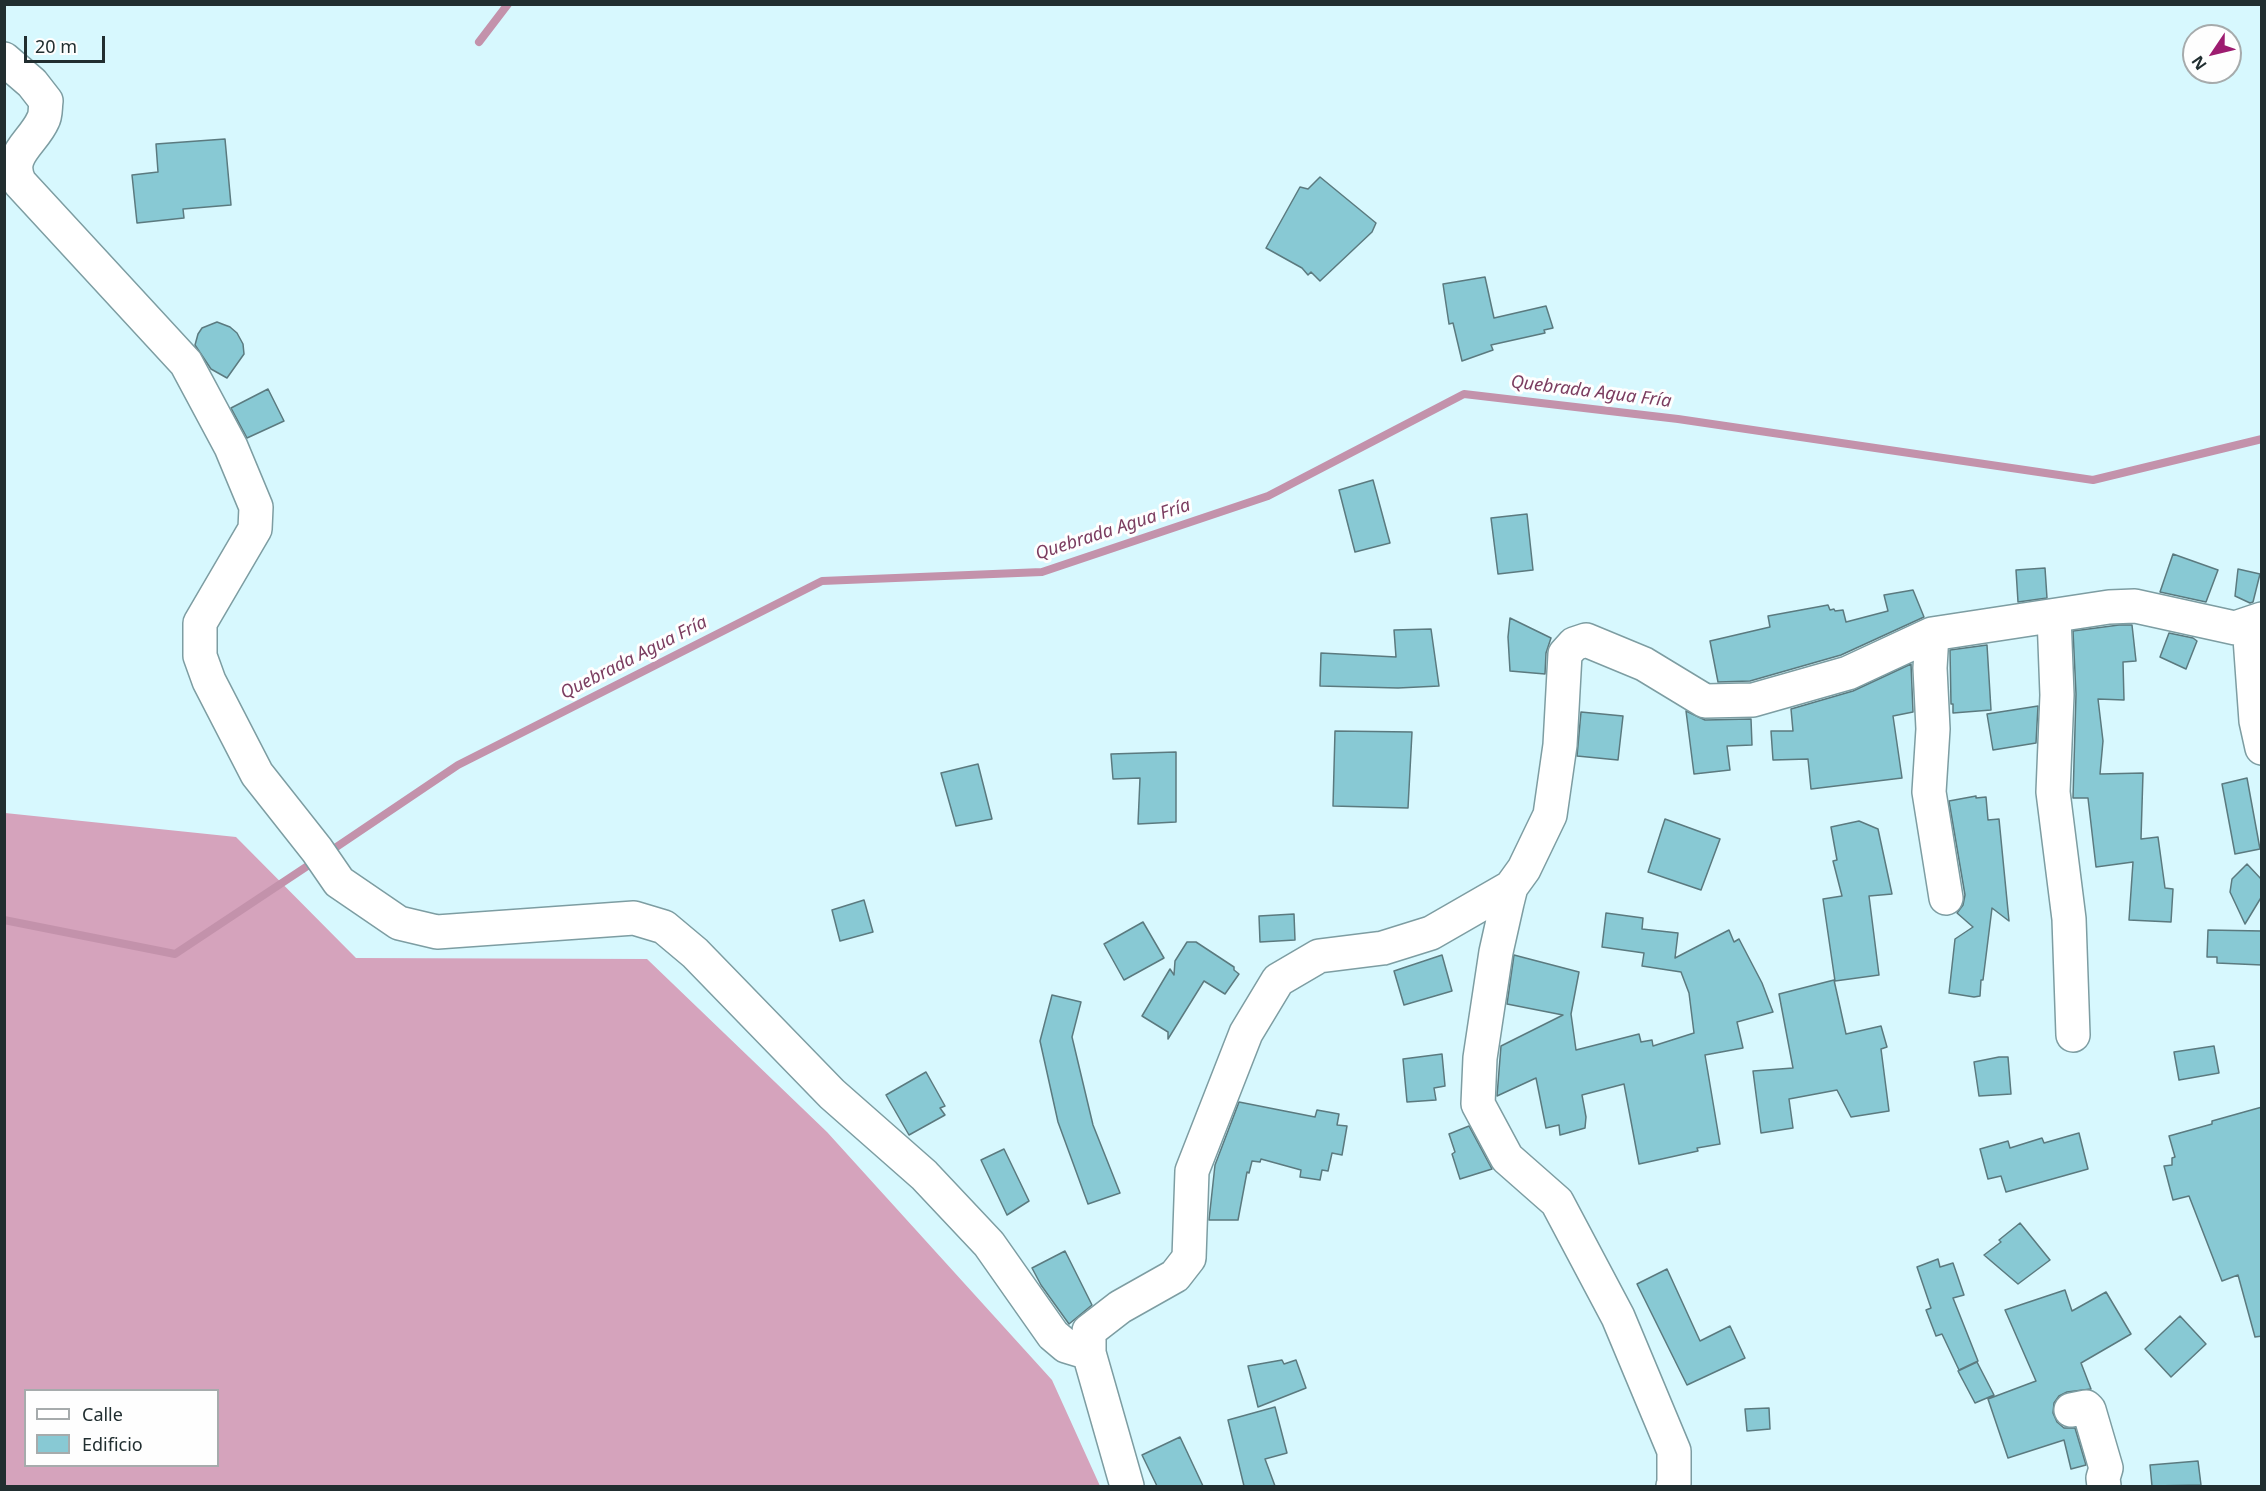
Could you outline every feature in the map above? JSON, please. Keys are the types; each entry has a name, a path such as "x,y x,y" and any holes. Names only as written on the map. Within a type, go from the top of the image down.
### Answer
{"street":[{"path":"4,59 32,83 46,101 44,119 16,161 14,172 20,183 186,363 231,447 256,507 255,529 200,623 200,656 209,681 257,774 317,850 339,882 399,923 437,932 634,918 664,927 695,953 832,1094 924,1175 989,1244 1053,1335 1066,1346 1089,1353"},
{"path":"1673,1486 1674,1452 1618,1317 1557,1202 1507,1158 1478,1104 1480,1058 1496,952 1511,887 1524,869 1550,815 1560,745 1565,654 1574,644 1586,640 1644,664 1705,701 1753,700 1848,673 1932,634 2109,607 2135,606 2235,628 2255,621 2256,722 2262,748"},
{"path":"2054,615 2057,695 2053,792 2069,919 2073,1035"},
{"path":"1932,634 1930,668 1933,729 1929,792 1946,898"},
{"path":"1126,1485 1089,1353 1089,1331 1100,1320 1175,1276 1190,1258 1192,1171 1246,1033 1278,980 1319,956 1383,948 1431,933 1511,887"},
{"path":"2072,1410 2086,1407 2089,1410 2106,1468 2104,1482"}],"shaded area":[{"path":"5,813 236,837 356,958 647,959 827,1132 1052,1380 1100,1486 5,1486"}],"building":[{"path":"225,139 231,205 183,209 184,218 137,223 132,175 158,172 156,144"},
{"path":"1320,177 1376,223 1372,232 1320,281 1311,272 1308,275 1302,268 1266,248 1300,187 1308,189"},
{"path":"1485,277 1494,318 1546,306 1553,328 1544,330 1545,333 1491,345 1493,350 1462,361 1453,323 1449,324 1443,284"},
{"path":"217,322 230,327 237,333 243,344 244,354 227,378 211,369 195,345 202,328"},
{"path":"268,389 284,421 247,438 231,408"},
{"path":"1373,480 1390,543 1355,552 1339,490"},
{"path":"1527,514 1533,570 1498,574 1491,518"},
{"path":"2173,554 2218,570 2206,602 2160,592"},
{"path":"2045,568 2047,598 2018,602 2016,570"},
{"path":"2238,569 2260,574 2253,602 2250,603 2235,596"},
{"path":"1913,590 1924,617 1841,655 1750,681 1718,682 1710,641 1770,627 1768,616 1828,605 1830,610 1843,610 1846,622 1888,611 1884,595"},
{"path":"1510,618 1551,638 1546,653 1545,674 1510,671 1508,637"},
{"path":"2132,625 2136,661 2123,662 2124,700 2098,699 2103,741 2100,774 2143,773 2141,839 2158,837 2165,888 2173,889 2171,922 2129,920 2133,862 2096,867 2088,798 2073,798 2076,694 2073,631"},
{"path":"1431,629 1439,686 1398,688 1320,686 1321,653 1396,657 1394,630"},
{"path":"2169,633 2197,641 2186,669 2160,657"},
{"path":"1987,645 1991,710 1953,713 1950,650"},
{"path":"1911,664 1913,712 1893,716 1902,778 1811,789 1808,759 1773,760 1771,731 1793,731 1791,709 1853,691"},
{"path":"2038,706 2036,743 1993,750 1987,714"},
{"path":"1686,711 1705,720 1751,719 1752,745 1727,746 1730,770 1694,774"},
{"path":"1581,712 1623,716 1618,760 1577,756"},
{"path":"1335,731 1412,732 1408,808 1333,806"},
{"path":"1176,752 1176,822 1138,824 1140,778 1113,779 1111,754"},
{"path":"978,764 992,819 956,826 941,773"},
{"path":"2247,778 2260,849 2235,854 2222,784"},
{"path":"1976,796 1976,798 1986,797 1988,820 1999,819 2009,921 1992,908 1980,996 1974,997 1949,993 1955,939 1973,927 1957,913 1963,905 1965,895 1949,801"},
{"path":"1665,819 1720,839 1701,890 1648,872"},
{"path":"1859,821 1878,829 1892,894 1869,896 1879,975 1835,981 1823,899 1842,896 1833,861 1837,860 1831,827"},
{"path":"2247,864 2262,880 2262,896 2245,924 2230,892 2232,879"},
{"path":"864,900 873,932 840,941 832,910"},
{"path":"1606,913 1643,918 1642,929 1678,933 1675,958 1729,930 1734,942 1739,939 1762,983 1773,1012 1737,1022 1743,1048 1705,1055 1720,1144 1639,1164 1624,1084 1582,1095 1586,1117 1585,1128 1560,1135 1559,1125 1546,1128 1536,1078 1497,1096 1501,1046 1563,1015 1507,1004 1514,955 1579,972 1571,1014 1576,1050 1639,1034 1641,1042 1652,1040 1653,1046 1694,1033 1689,993 1681,972 1642,966 1644,953 1602,947"},
{"path":"1294,914 1295,940 1260,942 1259,916"},
{"path":"1143,922 1164,958 1124,980 1104,944"},
{"path":"2208,930 2262,931 2262,965 2217,963 2217,957 2207,957"},
{"path":"1187,942 1196,942 1234,967 1239,974 1225,994 1204,981 1168,1039 1168,1032 1142,1016 1170,969 1174,975 1175,961"},
{"path":"1442,955 1452,991 1404,1005 1394,971"},
{"path":"1834,980 1846,1034 1881,1026 1887,1047 1881,1049 1889,1111 1851,1117 1837,1090 1789,1099 1793,1128 1761,1133 1753,1071 1793,1068 1779,994"},
{"path":"1052,995 1081,1002 1072,1037 1093,1125 1120,1193 1088,1204 1058,1122 1040,1041"},
{"path":"2214,1046 2219,1073 2179,1080 2174,1052"},
{"path":"1442,1054 1445,1086 1434,1088 1436,1100 1407,1102 1403,1059"},
{"path":"2008,1057 2011,1094 1979,1096 1974,1062"},
{"path":"926,1072 945,1106 940,1108 945,1115 909,1135 886,1095"},
{"path":"1239,1102 1315,1117 1317,1110 1339,1114 1337,1125 1347,1126 1342,1155 1332,1153 1328,1171 1322,1170 1320,1180 1300,1177 1301,1170 1261,1159 1260,1162 1252,1161 1249,1173 1247,1172 1238,1220 1209,1220 1215,1165"},
{"path":"2262,1107 2262,1336 2255,1337 2238,1275 2222,1281 2189,1196 2173,1200 2164,1166 2172,1165 2172,1158 2175,1157 2169,1136"},
{"path":"1469,1126 1492,1169 1460,1179 1452,1154 1455,1152 1449,1134"},
{"path":"2079,1133 2088,1169 2006,1192 2001,1176 1988,1179 1980,1149 2008,1141 2010,1148 2042,1138 2044,1143"},
{"path":"1004,1149 1029,1201 1007,1215 981,1160"},
{"path":"2020,1223 2050,1260 2018,1284 1984,1255"},
{"path":"1065,1251 1092,1305 1069,1324 1041,1285 1032,1268"},
{"path":"1938,1259 1940,1267 1953,1263 1964,1295 1953,1298 1978,1361 1959,1370 1942,1334 1936,1336 1926,1310 1931,1308 1917,1267"},
{"path":"1667,1269 1700,1341 1730,1326 1745,1358 1687,1385 1637,1284"},
{"path":"2065,1290 2072,1311 2106,1292 2131,1334 2081,1363 2091,1389 2067,1392 2059,1396 2054,1403 2053,1413 2057,1422 2064,1428 2075,1428 2086,1465 2071,1469 2064,1440 2008,1458 1988,1399 2036,1381 2005,1310"},
{"path":"2180,1316 2206,1344 2171,1377 2145,1349"},
{"path":"1282,1360 1284,1364 1296,1360 1306,1388 1258,1407 1248,1366"},
{"path":"1977,1362 1994,1395 1975,1403 1958,1371"},
{"path":"1275,1407 1287,1453 1265,1459 1275,1486 1244,1486 1228,1420"},
{"path":"1769,1408 1770,1429 1747,1431 1745,1409"},
{"path":"1180,1437 1203,1486 1157,1486 1142,1455"},
{"path":"2198,1461 2201,1485 2152,1486 2150,1465"}],"waterway":[{"path":"479,42 508,4"},
{"name":"Quebrada Agua Fría","path":"326,854 458,765 822,581 1042,572 1268,496 1464,394 1678,419 2093,480 2262,439"},
{"name":"Quebrada Agua Fría","path":"4,920 175,954 315,861"}]}
